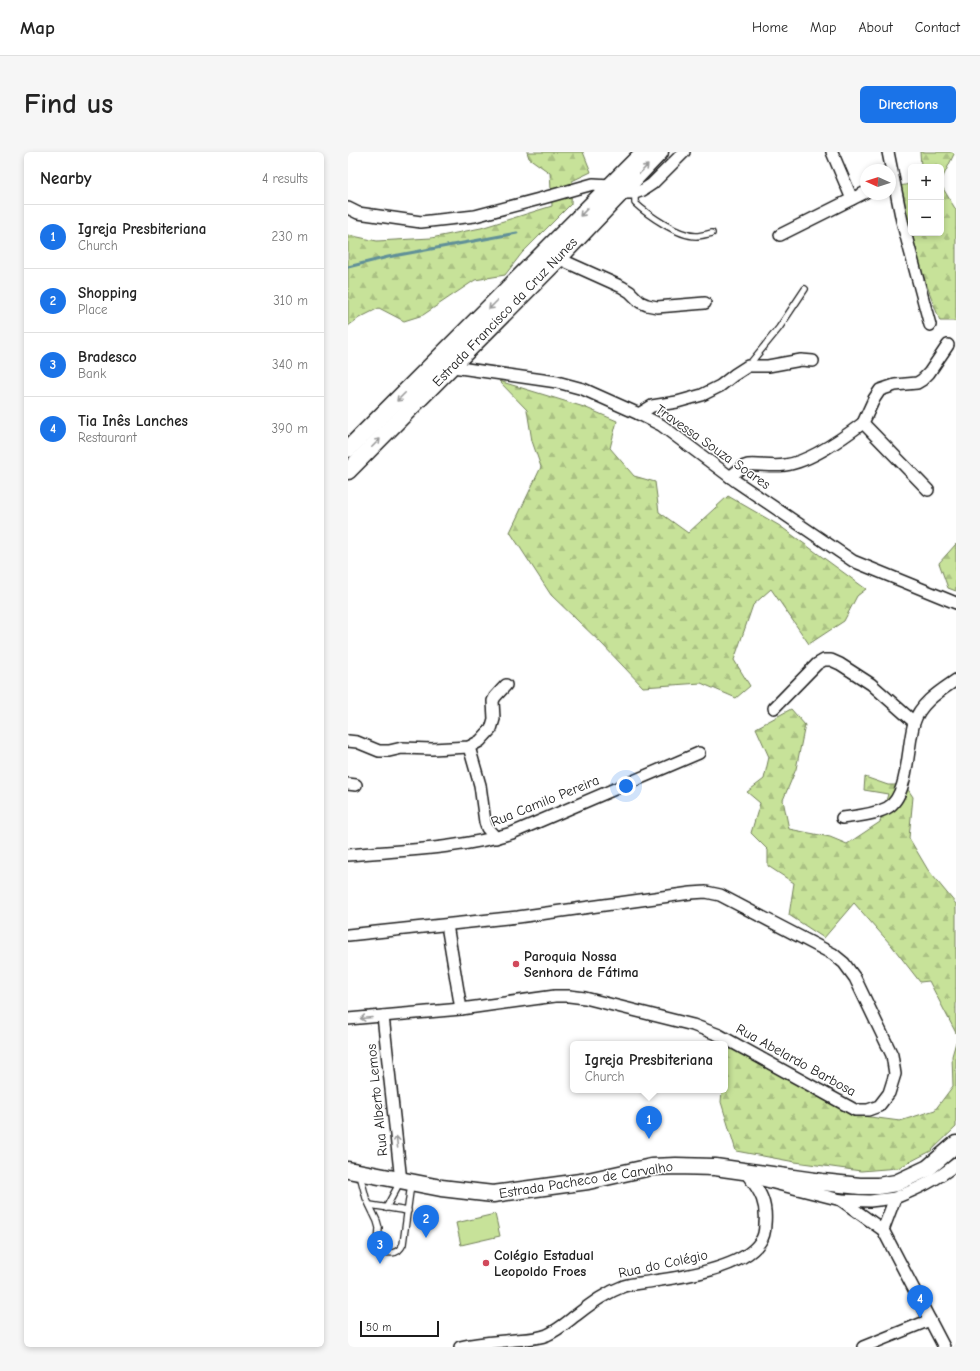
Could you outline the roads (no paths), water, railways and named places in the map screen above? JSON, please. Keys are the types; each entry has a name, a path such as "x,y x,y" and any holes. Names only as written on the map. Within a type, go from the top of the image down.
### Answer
{"main road":[{"name":"Estrada Francisco da Cruz Nunes","path":"623,190 644,152"},
{"name":"Estrada Francisco da Cruz Nunes","path":"348,449 434,364 623,190 660,152"},
{"name":"Estrada Francisco da Cruz Nunes","path":"348,471 451,368 552,255"},
{"name":"Estrada Pacheco de Carvalho","path":"354,1172 441,1188 493,1194 588,1181 651,1167 676,1166 715,1167 830,1183 878,1186 896,1183 928,1168 956,1144"}],"street":[{"path":"348,208 358,213 421,222 475,216 593,184 623,190 643,190 652,184 684,152"},
{"path":"832,152 852,199"},
{"path":"888,152 890,164"},
{"path":"780,235 860,195"},
{"path":"896,197 930,325"},
{"path":"552,255 622,287 630,292 640,302 647,305 657,306 705,303"},
{"path":"730,477 742,467 748,465 785,465 800,462 814,455 862,423 880,390 895,385 917,383 922,380 929,373 948,345"},
{"path":"639,414 652,406 677,402 702,395 720,386 748,366 768,366 801,360 813,361"},
{"name":"Travessa Souza Soares","path":"434,364 451,368 556,382 583,389 639,414 660,425 730,477 853,561 956,603"},
{"path":"862,423 928,490"},
{"path":"774,708 817,664 824,660 831,660 840,664 871,684 914,722"},
{"path":"842,818 865,816 888,808 897,799 902,788 914,722 922,708 931,698 956,680"},
{"path":"348,740 357,742 378,751 389,751 402,748 432,749 469,747 480,741 491,729 494,719 493,701 506,685"},
{"path":"469,747 480,785 485,822 487,828 496,838"},
{"name":"Rua Camilo Pereira","path":"348,856 461,845 496,838 560,813 699,753"},
{"name":"Rua Abelardo Barbosa","path":"447,925 518,917 691,893 706,892 720,895 833,954 844,964 855,978 892,1055 895,1074 889,1093 880,1106 868,1110 855,1110 720,1035 692,1025 585,998 570,996 554,996 461,1009"},
{"path":"348,935 447,925 461,1009 348,1019"},
{"name":"Rua Alberto Lemos","path":"383,1016 406,1182"},
{"path":"729,1169 750,1177 841,1200 870,1201 895,1198 944,1174 956,1164"},
{"name":"Rua do Colégio","path":"460,1347 474,1344 540,1338 555,1331 597,1299 615,1290 632,1284 670,1279 701,1272 728,1264 742,1257 760,1242 765,1230 763,1200 760,1190 750,1177"},
{"path":"883,1230 895,1198"},
{"path":"841,1200 883,1230 944,1347"},
{"path":"863,1347 930,1320"}],"lane":[{"path":"623,190 641,209 676,231 690,236 712,233"},
{"path":"748,366 779,328 805,290"},
{"path":"354,1172 379,1228 379,1248 391,1253 396,1253 401,1249 403,1244 408,1211 406,1182"},
{"path":"386,1208 406,1182"},
{"path":"370,1206 408,1211"}],"waterway":[{"path":"348,267 388,257 517,233"}],"place":[{"name":"Paroquia Nossa Senhora de Fátima","path":"516,964"},
{"name":"Igreja Presbiteriana","path":"649,1139"},
{"name":"Shopping","path":"426,1238"},
{"name":"Colégio Estadual Leopoldo Froes","path":"486,1263"},
{"name":"Bradesco","path":"380,1264"},
{"name":"Tia Inês Lanches","path":"920,1318"}]}
